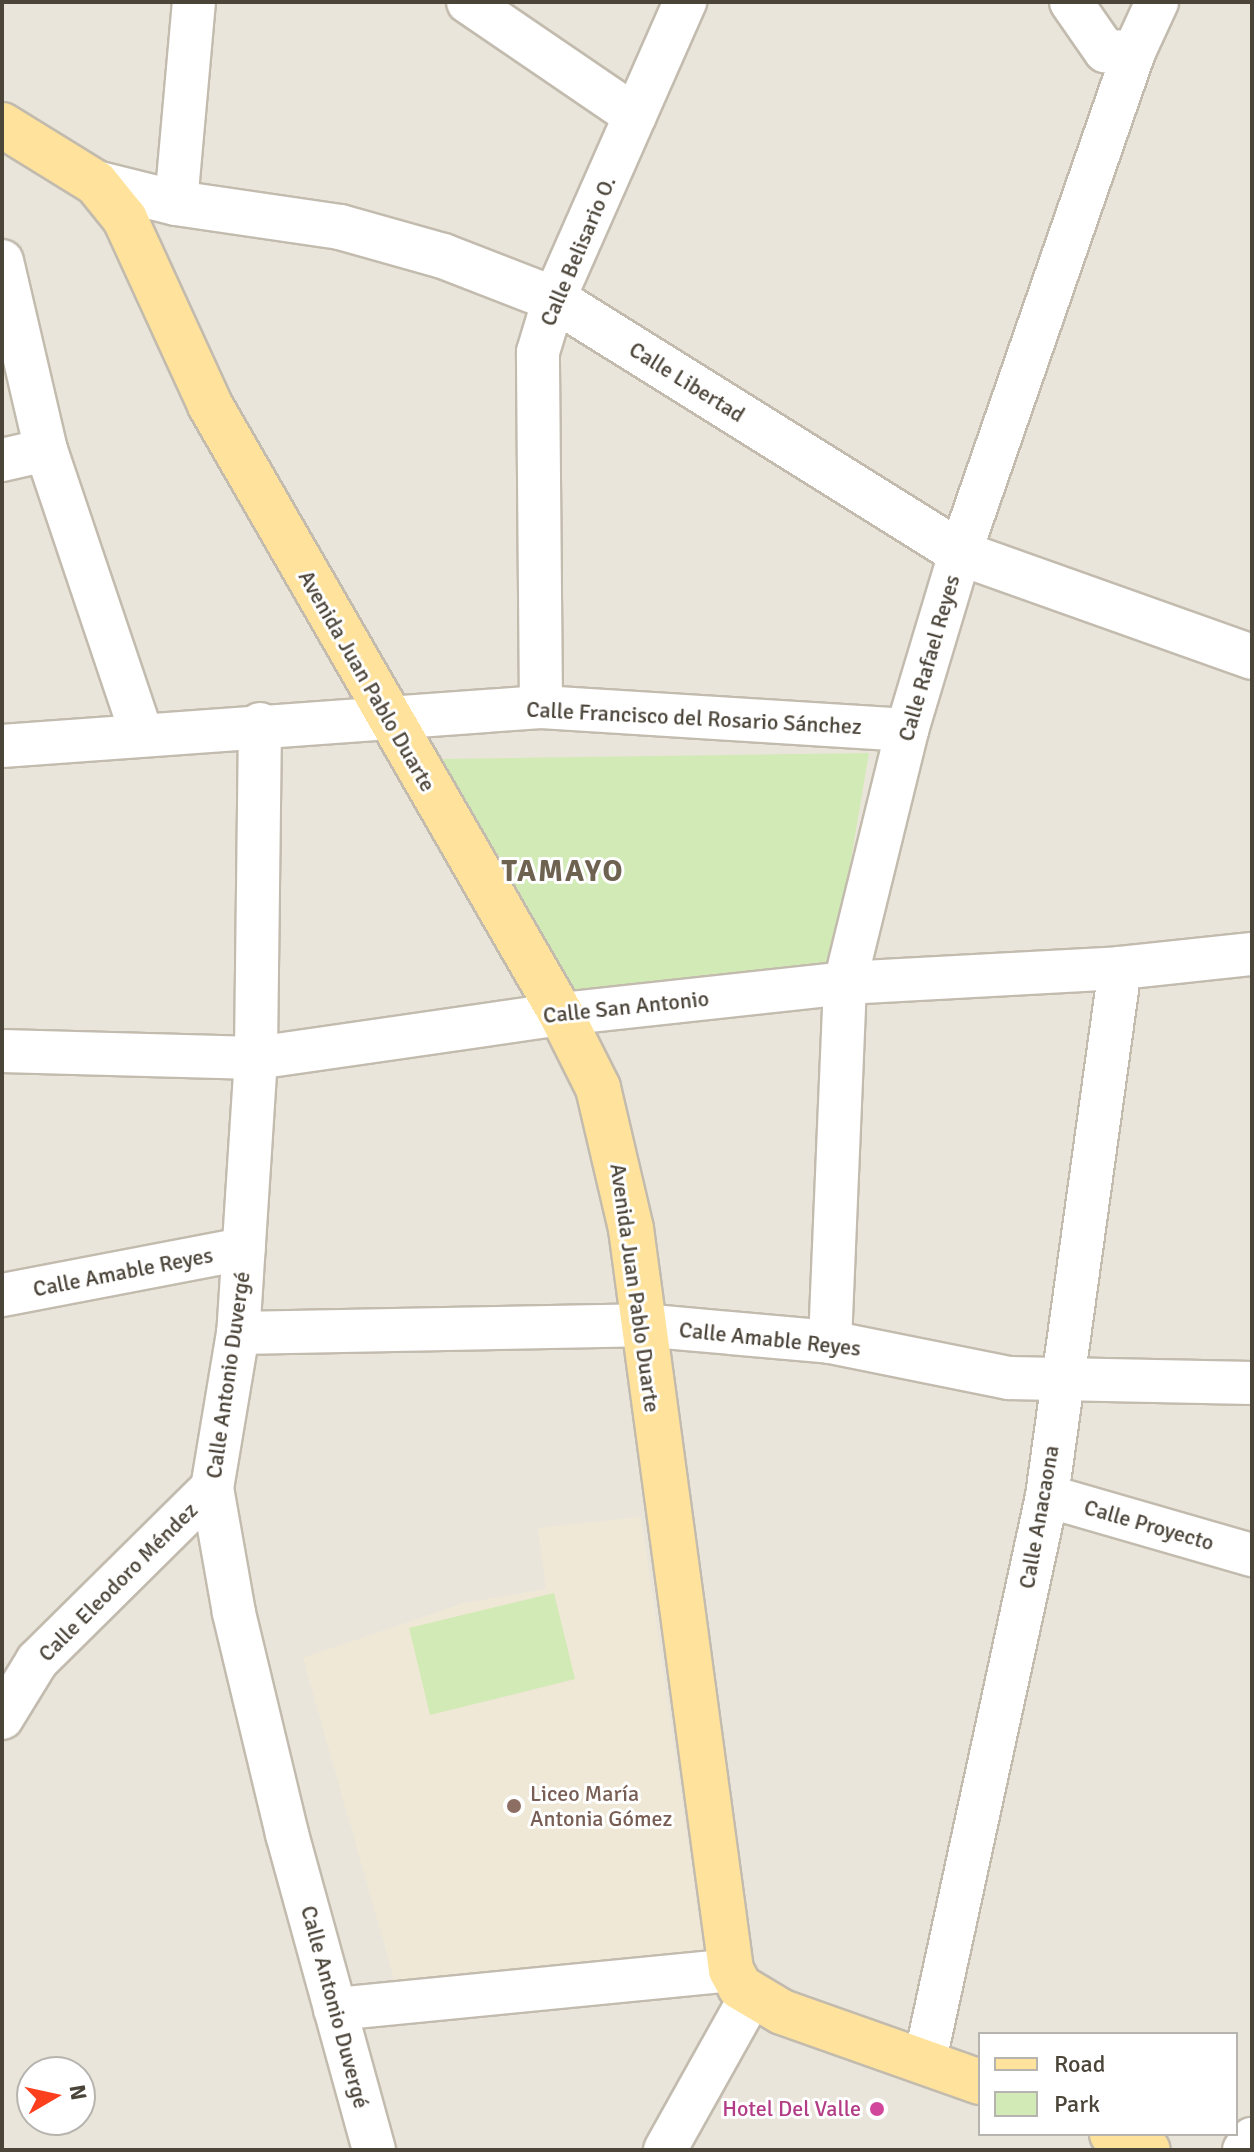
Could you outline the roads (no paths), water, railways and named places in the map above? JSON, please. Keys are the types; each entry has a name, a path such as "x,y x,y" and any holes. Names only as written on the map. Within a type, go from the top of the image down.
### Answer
{"main road":[{"name":"Avenida Juan Pablo Duarte","path":"2,125 96,183 125,219 210,405 387,718 561,1014 598,1088 612,1133 631,1229 641,1325 741,1983"},
{"path":"741,1983 782,2012 978,2081"},
{"path":"1116,2136 1148,2150"}],"street":[{"path":"176,203 194,2"},
{"path":"468,2 635,116"},
{"name":"Calle Belisario O.","path":"541,707 535,419 538,352 554,299 685,2"},
{"path":"1071,2 1105,51 1134,52"},
{"name":"Calle Rafael Reyes","path":"830,1342 845,983 907,730 960,553 1134,52 1157,2"},
{"name":"Calle Libertad","path":"96,183 176,203 340,227 443,256 554,299 960,553 1252,657"},
{"path":"2,261 46,450 142,735"},
{"path":"2,460 46,450"},
{"name":"Calle Francisco del Rosario Sánchez","path":"2,746 260,724 541,707 907,730"},
{"name":"Calle Antonio Duvergé","path":"260,724 256,1058 238,1333 212,1488 238,1627 374,2150"},
{"name":"Calle San Antonio","path":"2,1051 256,1058 561,1014 845,983 1120,968 1252,954"},
{"name":"Calle Anacaona","path":"925,2060 1047,1496 1120,968"},
{"name":"Calle Amable Reyes","path":"2,1295 244,1249"},
{"name":"Calle Amable Reyes","path":"238,1333 641,1325 830,1342 1009,1378 1252,1383"},
{"name":"Calle Eleodoro Méndez","path":"2,1718 37,1661 212,1488"},
{"name":"Calle Proyecto","path":"1047,1496 1252,1555"},
{"path":"335,2009 741,1983 665,2150"},
{"path":"1244,2150 1252,2139"}],"place":[{"name":"Liceo María Antonia Gómez","path":"514,1806"},
{"name":"Hotel Del Valle","path":"877,2109"}],"district":[{"name":"TAMAYO","path":"563,872"}]}
